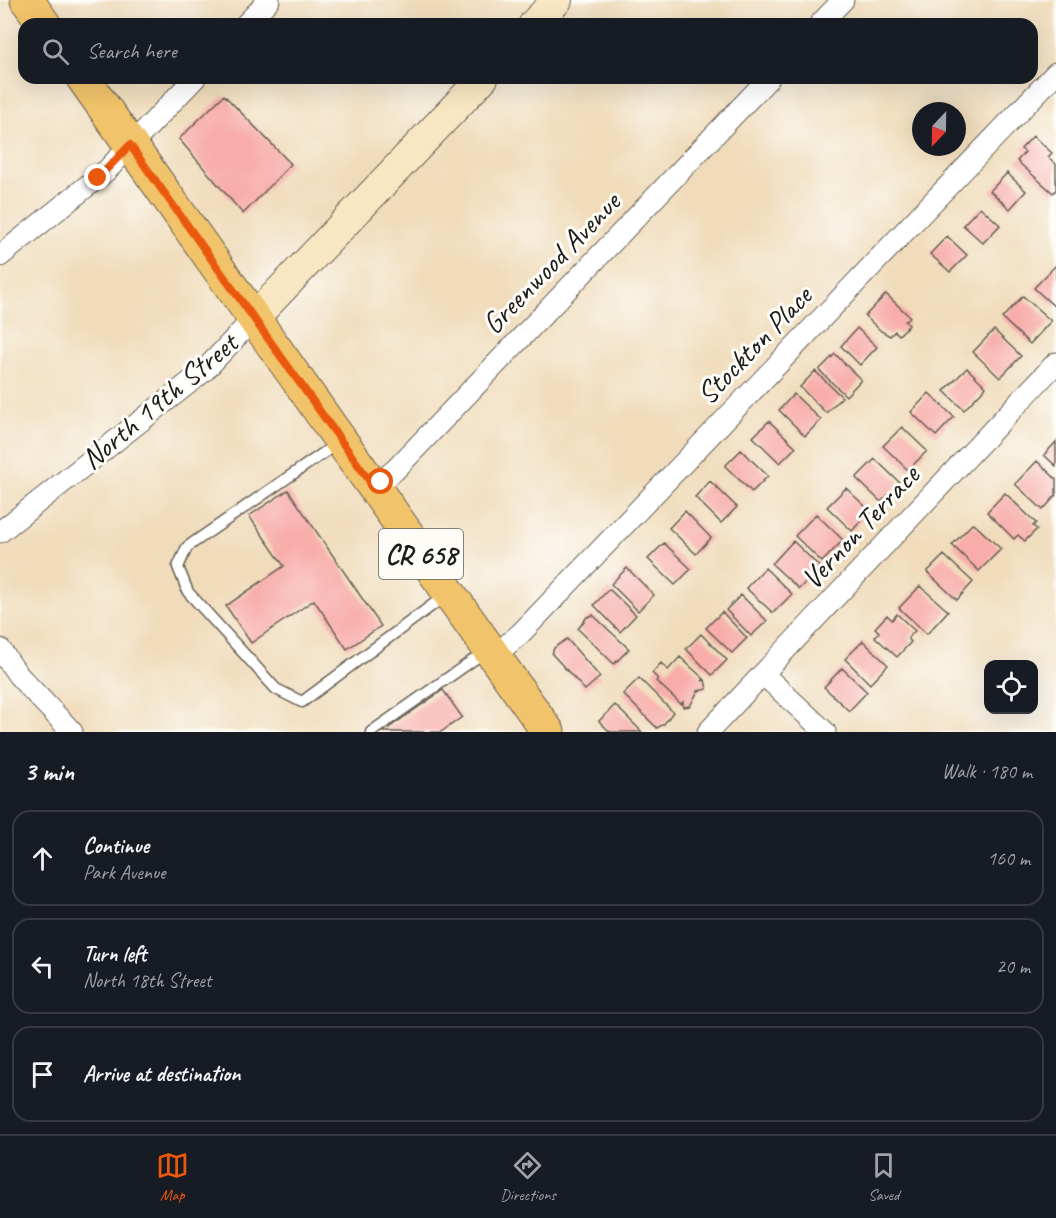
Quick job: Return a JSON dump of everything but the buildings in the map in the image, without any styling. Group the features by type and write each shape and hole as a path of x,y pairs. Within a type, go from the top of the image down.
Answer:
{"main road":[{"path":"27,0 40,18"},
{"name":"CR 658","path":"87,84 548,732"}],"street":[{"path":"252,18 269,0"},
{"path":"540,18 557,0"},
{"path":"826,18 843,0"},
{"name":"Stockton Place","path":"491,652 521,633 1056,73"},
{"path":"0,256 98,178 189,84"},
{"name":"North 19th Street","path":"0,532 204,371 477,84"},
{"name":"Greenwood Avenue","path":"374,487 395,470 763,84"},
{"name":"Vernon Terrace","path":"708,732 1056,363"},
{"path":"0,650 18,675 72,732"},
{"path":"763,674 825,732"}],"lane":[{"path":"341,441 187,547 178,567 188,591 276,689 302,702 449,593"},
{"path":"371,732 491,652"}],"route":[{"path":"98,178 130,145 374,487 381,482"}]}
